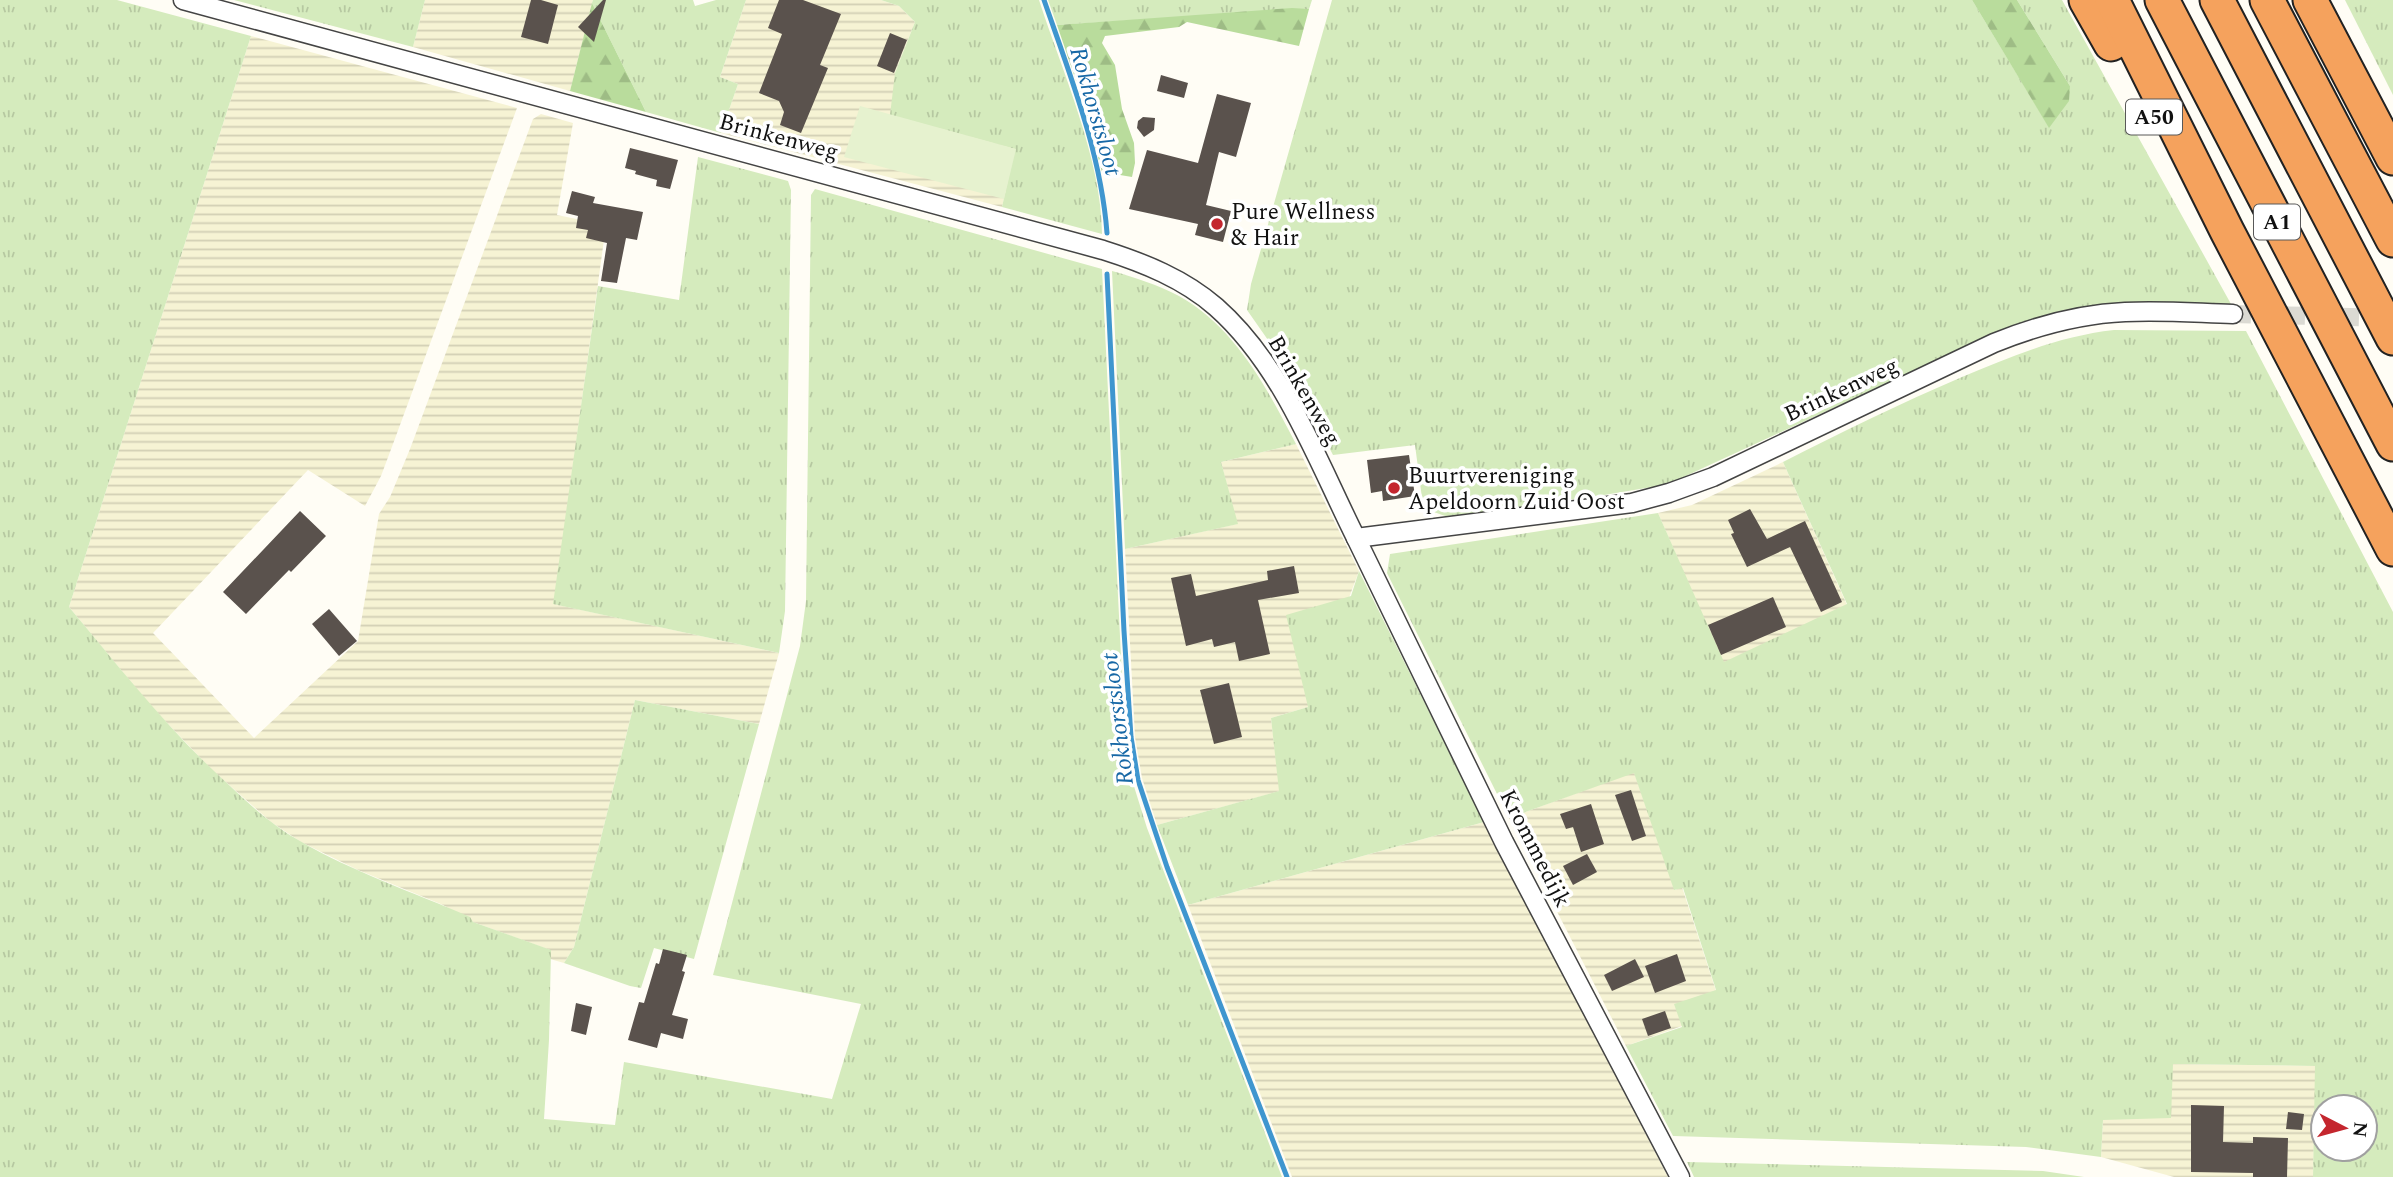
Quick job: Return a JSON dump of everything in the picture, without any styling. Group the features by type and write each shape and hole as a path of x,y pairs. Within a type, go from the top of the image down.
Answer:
{"highway":[{"name":"A50","path":"2086,0 2140,96 2227,231"},
{"name":"A1","path":"2112,0 2227,231 2393,548"},
{"name":"A1","path":"2162,0 2393,444"},
{"name":"A1","path":"2217,0 2393,338"},
{"path":"2267,0 2393,240"},
{"path":"2312,2 2393,158"}],"street":[{"name":"Brinkenweg","path":"183,0 1090,246 1157,270 1184,284 1215,306 1257,351 1289,403 1356,538 1600,508 1669,493 1713,477 1994,343 2025,330 2055,322 2124,312 2233,314"},
{"name":"Krommedijk","path":"1356,538 1504,842 1680,1177"}],"shaded area":[{"path":"425,0 593,0 570,91 413,47"},
{"path":"746,0 881,0 899,6 915,22 895,73 1016,149 1002,207 721,133 738,84 720,77"},
{"path":"251,36 517,108 381,476 365,506 308,470 153,633 254,738 358,641 379,514 390,497 410,449 533,119 541,114 573,123 557,215 606,225 554,604 779,653 759,724 635,700 574,947 564,963 550,959 550,950 473,922 443,905 358,870 301,842 271,822 211,769 149,704 69,607"},
{"path":"1296,444 1359,571 1308,707 1271,718 1280,791 1157,825 1142,778 1135,737 1125,549 1237,524 1221,462"},
{"path":"1783,462 1847,605 1723,663 1658,513 1692,505"},
{"path":"1634,772 1675,890 1682,887 1716,991 1682,1026 1626,1046 1509,818"},
{"path":"1484,822 1668,1177 1292,1177 1188,905"},
{"path":"2172,1064 2316,1066 2315,1093 2309,1093 2309,1163 2313,1163 2313,1177 2174,1177 2101,1157 2103,1120"}],"green space":[{"path":"0,0 117,0 251,36 69,607 186,743 281,829 341,862 470,917 473,922 551,950 544,1119 615,1125 624,1062 832,1099 861,1004 713,975 800,646 806,601 811,195 815,189 1102,269 1122,677 1132,780 1147,828 1282,1177 0,1177"},
{"path":"234,0 425,0 413,47"},
{"path":"593,0 693,0 695,6 716,0 746,0 720,77 738,84 721,133 646,112 592,3"},
{"path":"881,0 1039,0 1088,146 1100,206 1102,234 1002,207 1015,149 890,115 895,73 915,22 899,6"},
{"path":"1048,0 1312,0 1309,9 1057,25"},
{"path":"1332,0 1972,0 2049,127 2070,86 2017,0 2062,0 2231,304 2142,302 2075,309 2035,321 1955,352 1677,480 1604,495 1448,517 1431,511 1422,498 1415,445 1333,455 1291,373 1247,310 1251,284"},
{"path":"1972,0 2017,0 2070,86 2069,101 2049,128"},
{"path":"2345,0 2393,0 2393,95"},
{"path":"592,3 646,112 570,91"},
{"path":"1309,9 1299,46 1187,22 1179,27 1105,36 1102,43 1115,65 1122,109 1134,143 1135,163 1132,177 1102,172 1084,104 1057,25"},
{"path":"860,106 1016,149 1004,199 844,157"},
{"path":"698,157 788,181 791,190 785,611 779,653 553,604 598,286 679,300"},
{"path":"1112,271 1179,296 1217,324 1248,361 1296,444 1221,462 1238,524 1125,549"},
{"path":"2114,330 2246,331 2393,612 2393,1177 2313,1177 2313,1163 2379,1163 2379,1093 2315,1093 2315,1066 2173,1064 2171,1118 2103,1120 2101,1157 2026,1147 1673,1136 1626,1046 1682,1027 1674,1004 1716,990 1683,888 1674,890 1634,773 1509,818 1387,573 1390,554 1658,513 1724,662 1847,604 1783,462 1939,387 2036,348 2074,337"},
{"path":"1359,571 1484,822 1188,905 1157,825 1279,791 1271,718 1308,707 1286,615 1351,596"},
{"path":"635,700 759,724 694,959 654,948 641,988 564,963 574,947"},
{"path":"1687,1162 2043,1171 2084,1177 1694,1177"}],"building":[{"path":"531,0 558,5 548,44 521,37"},
{"path":"606,0 594,42 578,27"},
{"path":"779,0 803,0 841,14 820,65 828,68 801,133 780,125 784,112 779,101 759,93 782,34 768,28"},
{"path":"890,33 907,40 894,73 877,66"},
{"path":"1161,75 1188,83 1184,98 1157,91"},
{"path":"1217,94 1251,103 1236,157 1219,152 1206,205 1231,211 1223,242 1195,235 1198,224 1129,209 1147,150 1198,163"},
{"path":"1143,117 1155,118 1154,130 1144,137 1137,128 1138,121"},
{"path":"630,148 678,160 670,189 656,186 657,180 635,174 636,171 625,168"},
{"path":"572,191 595,197 593,203 643,212 637,240 626,238 617,283 601,281 607,243 586,238 588,230 576,228 578,216 566,213"},
{"path":"1409,455 1415,496 1383,501 1382,491 1371,493 1367,460"},
{"path":"1750,509 1767,539 1805,521 1842,602 1821,612 1790,547 1747,567 1731,534 1734,533 1728,520"},
{"path":"300,511 326,536 246,614 223,592"},
{"path":"1294,566 1299,593 1258,600 1270,654 1239,661 1235,642 1214,647 1212,639 1186,646 1171,578 1191,574 1196,596 1268,580 1267,571"},
{"path":"1773,597 1786,627 1721,655 1708,625"},
{"path":"329,609 357,641 339,656 312,624"},
{"path":"1229,683 1242,737 1214,744 1200,690"},
{"path":"1631,790 1646,836 1632,841 1615,795"},
{"path":"1591,804 1604,844 1581,852 1573,827 1566,829 1560,814"},
{"path":"1587,854 1597,872 1573,885 1563,866"},
{"path":"663,949 687,955 682,971 685,972 672,1015 688,1019 683,1039 661,1033 657,1048 628,1040 639,1002 644,1003"},
{"path":"1677,954 1686,981 1655,993 1645,966"},
{"path":"1635,959 1644,977 1612,991 1604,975"},
{"path":"576,1003 592,1007 586,1035 571,1031"},
{"path":"1665,1011 1671,1028 1648,1036 1642,1019"},
{"path":"2191,1105 2224,1106 2223,1142 2253,1143 2253,1137 2288,1138 2287,1177 2253,1177 2253,1173 2191,1172"},
{"path":"2288,1112 2304,1114 2302,1130 2286,1129"}],"waterway":[{"name":"Rokhorstsloot","path":"1044,0 1091,144 1104,203 1107,233"},
{"name":"Rokhorstsloot","path":"1107,274 1124,631 1131,737 1138,780 1167,867 1287,1177"}],"tunnel":[{"path":"2233,314 2387,318"}],"place":[{"name":"Pure Wellness & Hair","path":"1217,224"},
{"name":"Buurtvereniging Apeldoorn Zuid Oost","path":"1394,488"}]}
